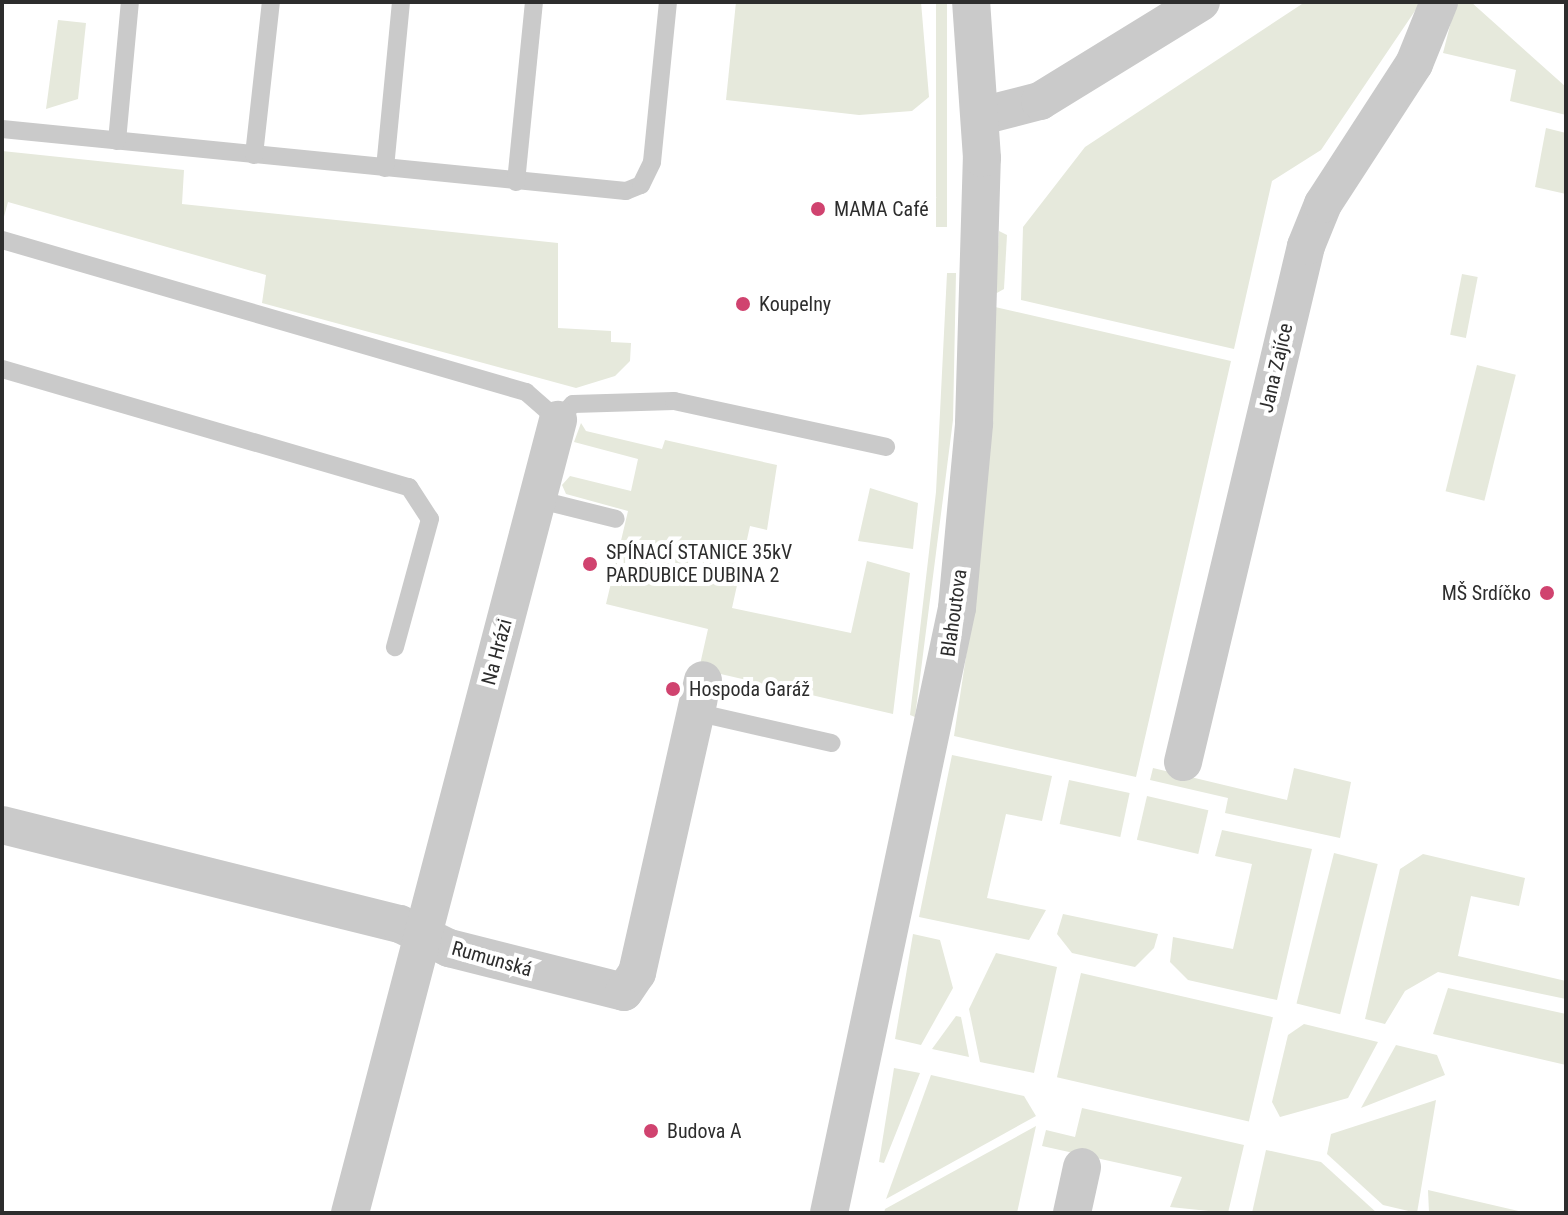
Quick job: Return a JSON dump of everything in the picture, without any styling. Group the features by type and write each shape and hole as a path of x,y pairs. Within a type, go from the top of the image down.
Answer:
{"street":[{"name":"Blahoutova","path":"829,1213 957,608 974,423 981,116 971,2"},
{"path":"981,116 1040,101 1201,2"},
{"name":"Jana Zajíce","path":"1183,762 1306,246 1323,204 1414,64 1439,2"},
{"name":"Na Hrázi","path":"350,1213 558,420"},
{"name":"Rumunská","path":"2,825 423,935 615,993 630,987 699,696"},
{"path":"1072,1213 1082,1167"}],"lane":[{"path":"117,141 130,2"},
{"path":"254,155 271,2"},
{"path":"385,168 401,2"},
{"path":"516,182 534,2"},
{"path":"2,129 615,192 641,185 652,162 668,2"},
{"path":"2,240 526,392 558,420 573,404 674,401 886,447"},
{"path":"2,369 409,487 430,519 395,647"},
{"path":"536,499 616,519"},
{"path":"699,696 832,743"}],"shaded area":[{"path":"736,2 921,2 929,97 912,111 859,115 726,100"},
{"path":"936,2 947,2 947,227 936,227"},
{"path":"1305,2 1421,2 1321,150 1272,181 1234,349 1021,300 1023,227 1085,147"},
{"path":"1456,2 1471,2 1566,87 1566,115 1510,101 1516,70 1443,53"},
{"path":"58,20 86,23 78,99 46,109"},
{"path":"1546,128 1566,133 1566,194 1535,187"},
{"path":"2,151 184,170 182,204 558,243 558,328 611,331 611,342 631,343 630,361 615,376 576,388 262,303 266,275 8,202 2,224"},
{"path":"999,231 1007,235 1004,289 995,294"},
{"path":"947,273 956,273 953,420 915,717 910,715 936,492"},
{"path":"1462,274 1478,277 1466,338 1450,335"},
{"path":"995,307 1231,361 1136,777 954,736 974,603"},
{"path":"1477,365 1516,375 1484,501 1446,491"},
{"path":"581,423 586,431 662,449 665,440 777,465 767,530 750,526 732,608 851,633 867,561 910,573 893,714 699,669 708,629 606,604 628,511 566,494 562,485 570,476 631,491 638,459 574,442"},
{"path":"870,488 918,503 913,549 858,541"},
{"path":"952,755 1052,776 1042,821 1006,814 987,898 1046,910 1029,940 919,917"},
{"path":"1153,768 1287,800 1294,768 1351,782 1340,838 1225,813 1228,798 1150,780"},
{"path":"1069,780 1130,793 1120,837 1060,824"},
{"path":"1147,796 1208,810 1198,854 1137,840"},
{"path":"1222,830 1312,849 1277,1000 1188,980 1170,962 1173,937 1233,949 1252,864 1215,856"},
{"path":"1334,853 1378,864 1340,1014 1297,1003"},
{"path":"1423,854 1525,878 1519,906 1471,896 1458,956 1566,981 1566,999 1438,972 1405,991 1385,1024 1365,1019 1400,869"},
{"path":"1063,914 1158,934 1154,948 1135,967 1072,953 1057,934"},
{"path":"913,934 940,940 953,988 921,1045 895,1039"},
{"path":"996,953 1057,967 1034,1073 980,1062 969,1009"},
{"path":"1081,973 1273,1017 1249,1122 1057,1077"},
{"path":"1448,988 1566,1014 1566,1065 1433,1034"},
{"path":"956,1016 961,1017 969,1057 932,1049"},
{"path":"1304,1024 1378,1042 1348,1098 1280,1117 1272,1102 1288,1035"},
{"path":"1396,1045 1437,1055 1445,1075 1361,1108"},
{"path":"894,1068 920,1073 884,1163 879,1162"},
{"path":"931,1075 1024,1096 1036,1116 886,1199"},
{"path":"1436,1100 1417,1213 1383,1205 1327,1154 1331,1134"},
{"path":"1082,1108 1244,1145 1228,1213 1170,1207 1182,1177 1042,1146 1046,1130 1075,1137"},
{"path":"1036,1126 1017,1213 884,1213 885,1209"},
{"path":"1266,1150 1321,1162 1377,1213 1252,1213"},
{"path":"1428,1190 1527,1213 1429,1213"}],"place":[{"name":"MAMA Café","path":"818,209"},
{"name":"Koupelny","path":"743,304"},
{"name":"SPÍNACÍ STANICE 35kV PARDUBICE DUBINA 2","path":"590,564"},
{"name":"MŠ Srdíčko","path":"1547,593"},
{"name":"Hospoda Garáž","path":"673,689"},
{"name":"Budova A","path":"651,1131"}]}
